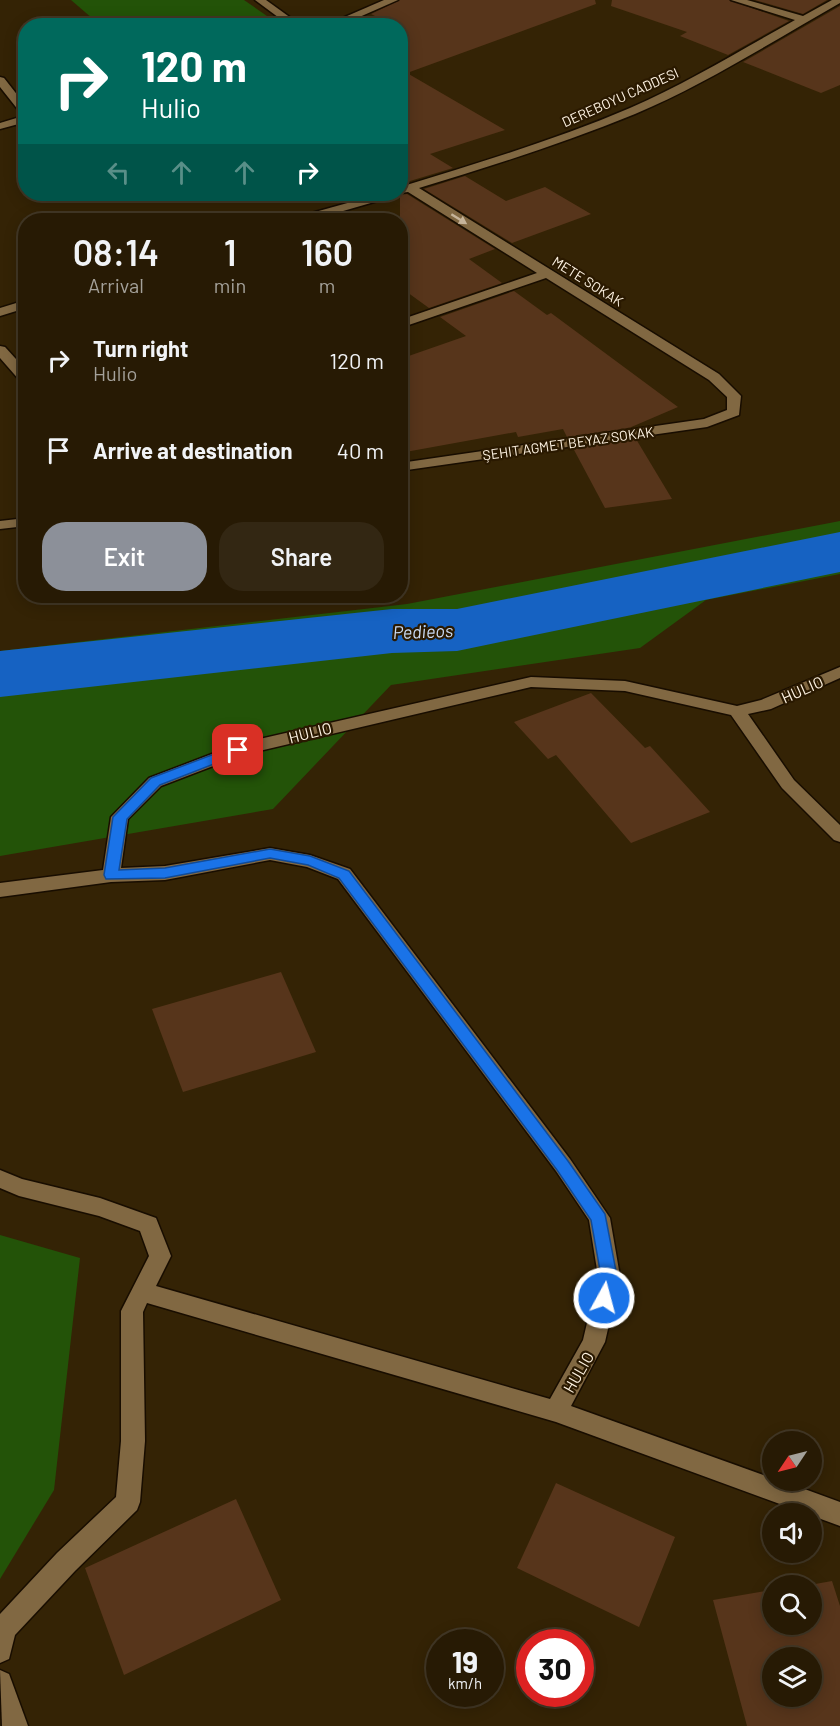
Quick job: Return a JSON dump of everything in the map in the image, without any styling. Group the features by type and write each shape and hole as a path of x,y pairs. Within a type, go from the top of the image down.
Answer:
{"street":[{"path":"260,0 286,18"},
{"path":"349,18 393,0"},
{"path":"736,0 805,20"},
{"name":"DEREBOYU CADDESI","path":"408,188 525,152 632,111 673,92 836,5"},
{"path":"0,80 18,104"},
{"path":"0,126 18,121"},
{"name":"METE SOKAK","path":"408,191 548,273 714,377 734,396 734,412"},
{"path":"325,213 367,201"},
{"path":"408,321 548,273"},
{"path":"0,312 18,306"},
{"path":"0,350 18,370"},
{"name":"ŞEHIT AGMET BEYAZ SOKAK","path":"408,466 707,423 734,412"},
{"path":"0,525 18,523"},
{"name":"HULIO","path":"840,672 765,705 737,711 625,686 531,682 238,750 155,782 120,817 111,875 165,873 270,854 310,861 344,874 562,1165 599,1218 609,1276 594,1342 556,1411 840,1514"},
{"path":"737,711 788,784 840,836"},
{"path":"0,890 111,875"},
{"path":"0,1179 19,1187 100,1207 148,1225 160,1256 132,1311 133,1441 128,1502 66,1562 3,1629 0,1650"},
{"path":"142,1292 556,1411"},
{"path":"0,1683 15,1726"}],"green space":[{"path":"71,0 244,0 270,18 92,18"},
{"path":"840,521 840,574 706,600 640,648 391,685 273,809 0,856 0,651 407,604"},
{"path":"0,1235 80,1258 54,1490 0,1579"}],"building":[{"path":"400,0 595,0 596,4 408,73 408,18 379,18 371,14"},
{"path":"612,0 729,0 789,21 728,55 680,36 687,32 611,6"},
{"path":"755,0 827,0 803,14"},
{"path":"840,6 840,85 821,93 743,62"},
{"path":"408,74 505,130 430,154 453,168 408,182"},
{"path":"465,176 506,201 545,187 591,214 512,243 424,189"},
{"path":"408,195 495,249 469,259 502,283 429,308 408,293 408,213 400,213 400,201 408,201"},
{"path":"514,291 547,315 551,313 678,407 629,428 567,437 563,429 518,437 516,432 408,452 408,356 466,336 440,317"},
{"path":"636,439 672,499 605,508 573,448"},
{"path":"591,693 645,748 650,746 710,812 631,843 556,755 548,759 514,722"},
{"path":"281,972 316,1052 183,1092 152,1009"},
{"path":"556,1483 675,1537 639,1627 517,1568"},
{"path":"236,1499 281,1600 124,1675 85,1568"},
{"path":"832,1581 840,1606 840,1726 747,1726 713,1600 762,1592 762,1635 822,1635 822,1583"}],"waterway":[{"name":"Pedieos","path":"0,674 392,631 457,630 840,552"}],"route":[{"path":"238,750 155,782 120,817 111,875 165,873 270,854 310,861 344,874 562,1165 599,1218 609,1276 604,1298"}]}
